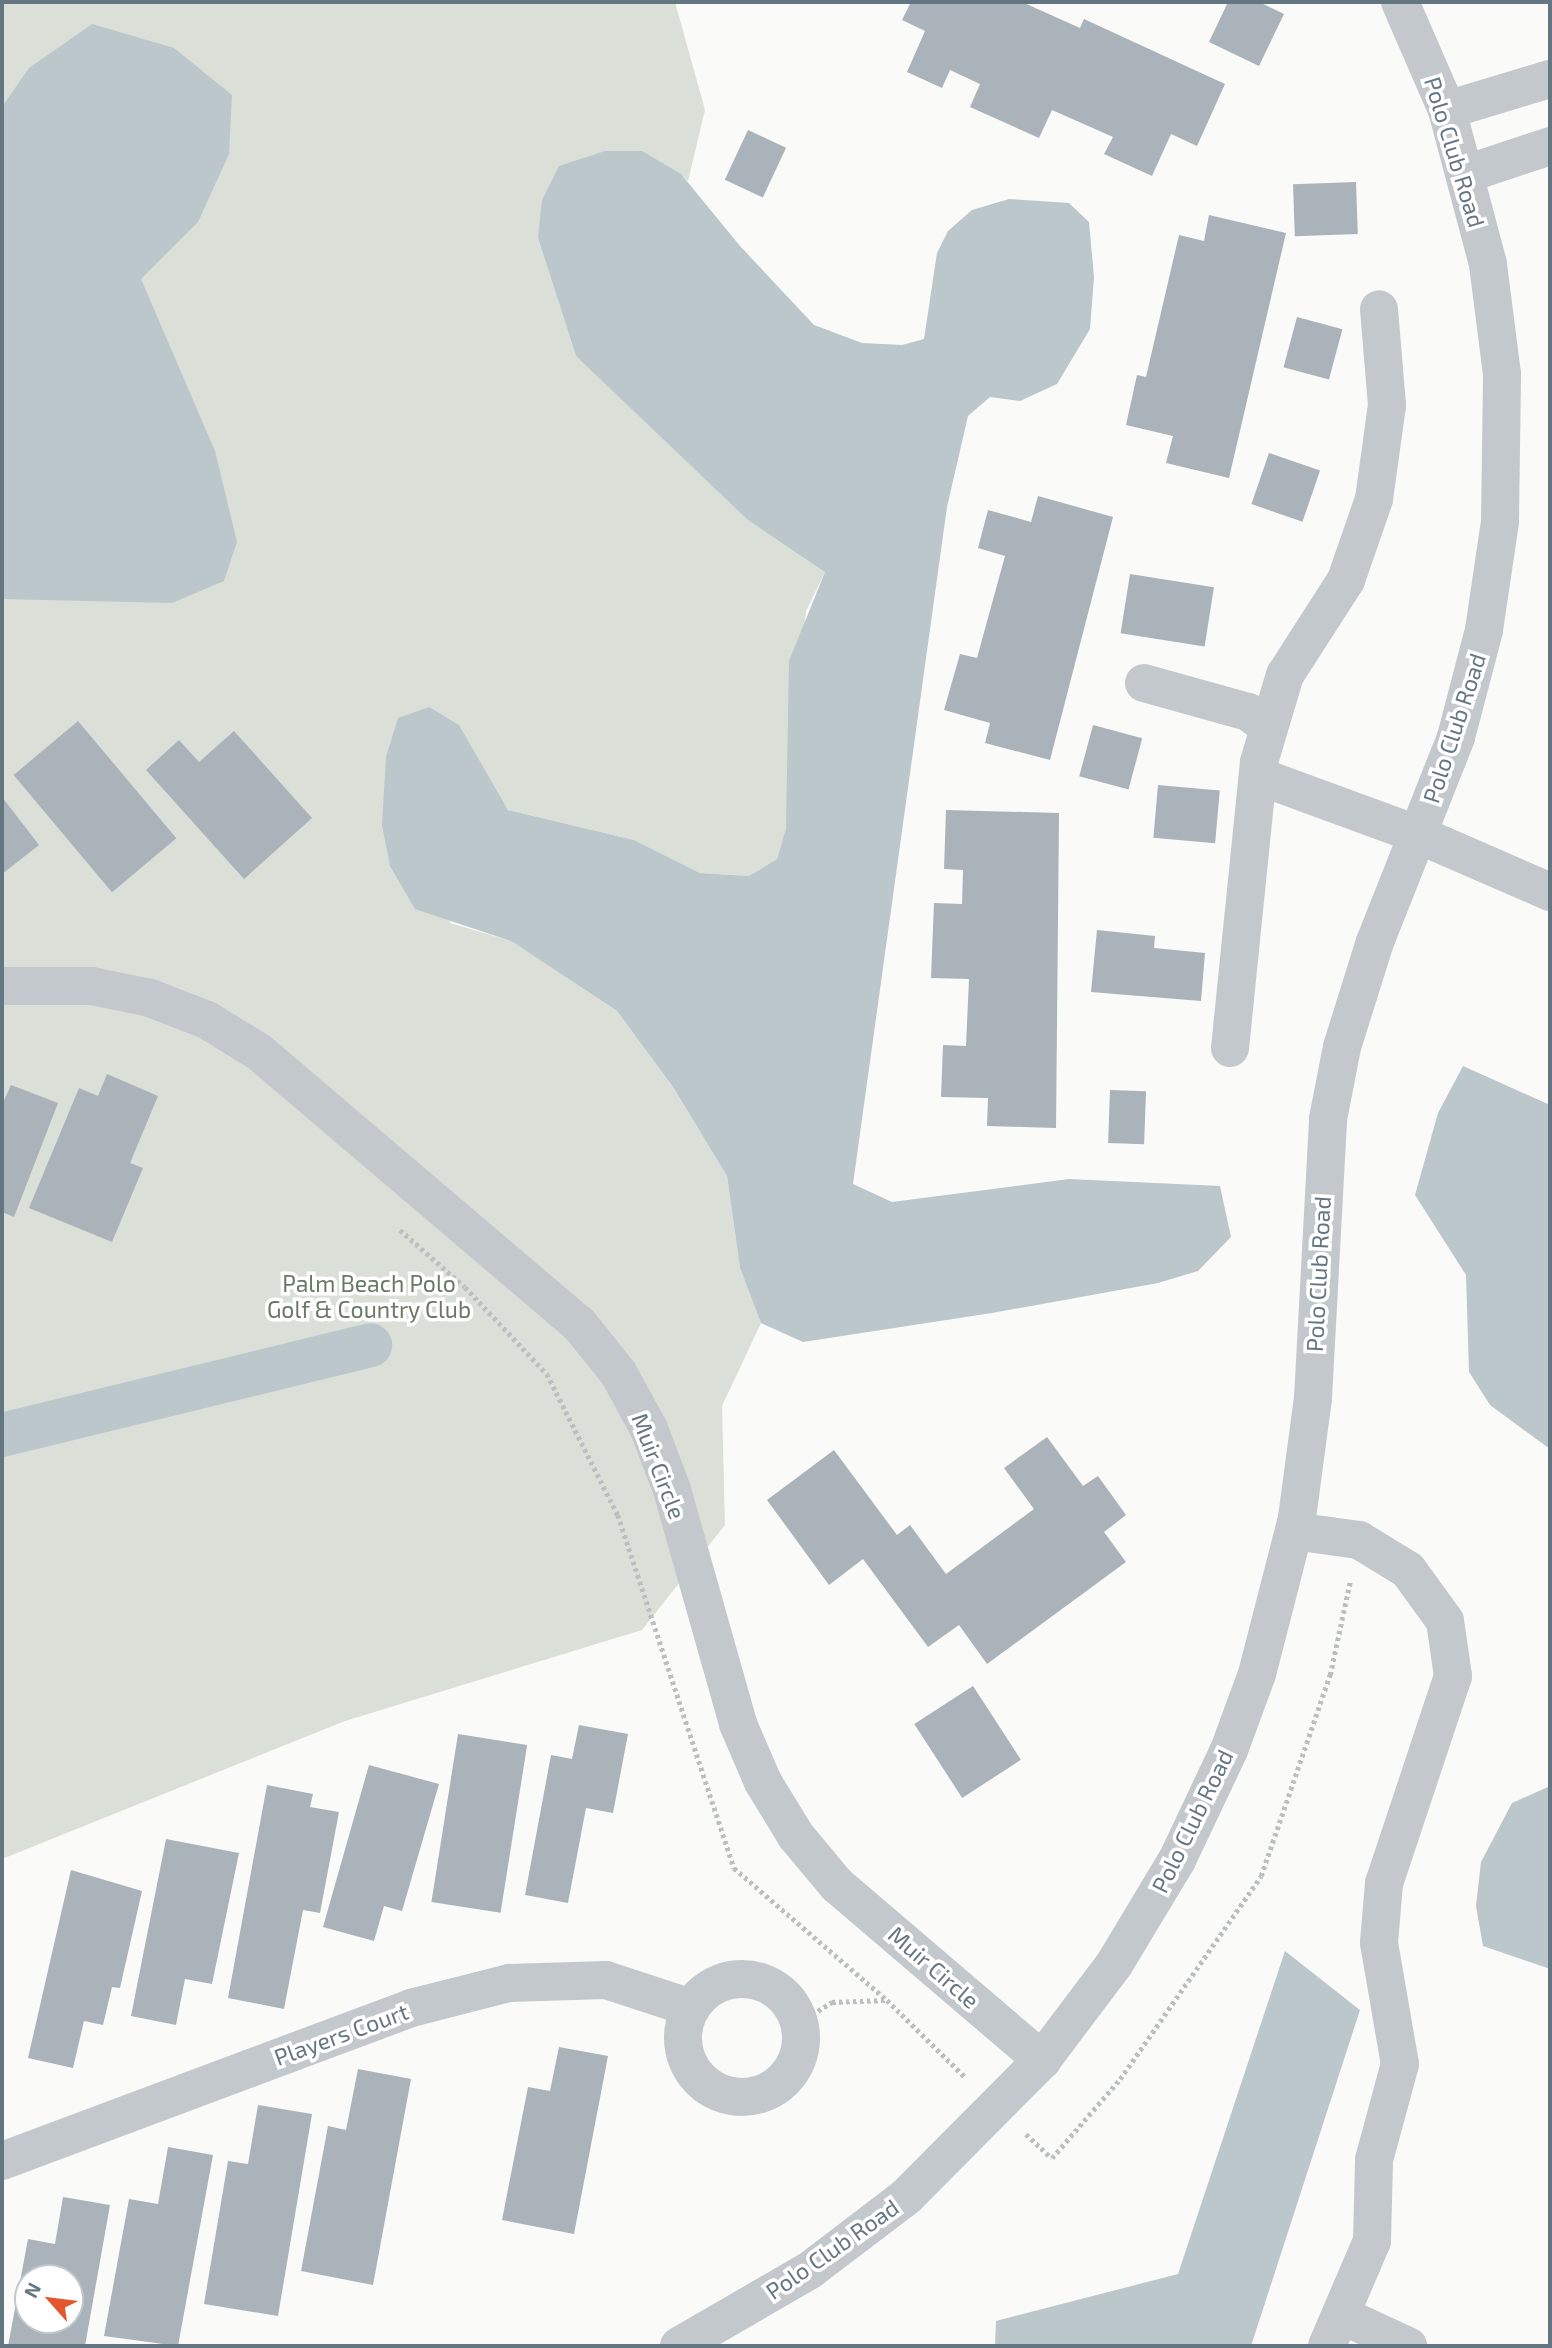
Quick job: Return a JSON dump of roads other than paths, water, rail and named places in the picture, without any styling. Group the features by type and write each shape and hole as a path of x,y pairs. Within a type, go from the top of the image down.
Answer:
{"street":[{"name":"Polo Club Road","path":"679,2346 810,2270 906,2196 1042,2060 1115,1963 1177,1860 1229,1750 1257,1674 1294,1531 1313,1398 1328,1119 1342,1047 1375,942 1456,737 1484,630 1500,521 1502,374 1488,264 1447,110 1400,2"},
{"path":"1447,110 1550,79"},
{"path":"1466,174 1550,146"},
{"path":"1230,1048 1258,776 1269,727 1285,675 1346,580 1374,499 1388,405 1379,309"},
{"path":"1144,683 1248,712 1269,727"},
{"path":"1258,776 1419,835 1550,892"},
{"name":"Muir Circle","path":"2,986 92,986 150,998 207,1020 259,1052 579,1324 619,1374 649,1430 672,1490 738,1724 763,1782 796,1836 837,1885 1042,2060"},
{"path":"1294,1531 1359,1540 1408,1570 1445,1621 1453,1676 1384,1883 1380,1943 1400,2064 1374,2160 1372,2241 1335,2331 1408,2346"},
{"path":"751,1978 772,1986 790,2001 800,2022 801,2045 794,2067 779,2085 757,2095 735,2097 712,2090 690,2064 683,2030 691,2008 706,1990 727,1980 751,1978"},
{"name":"Players Court","path":"2,2161 411,2008 509,1983 606,1980 691,2008"}],"waterway":[{"path":"2,1435 370,1345"}],"park label":[{"name":"Palm Beach Polo Golf & Country Club","path":"369,1296"}]}
